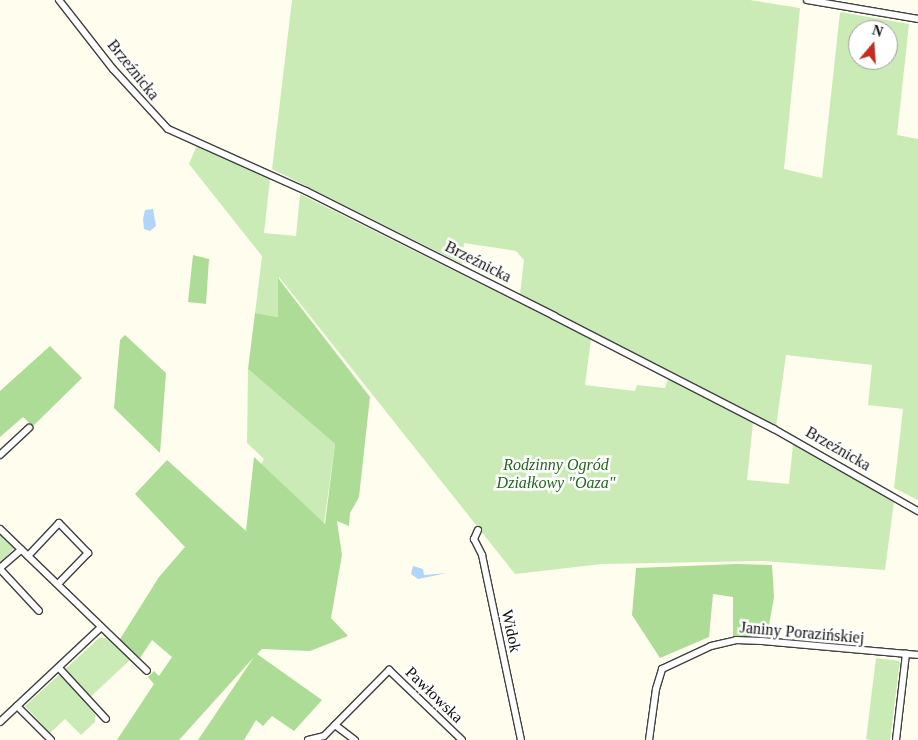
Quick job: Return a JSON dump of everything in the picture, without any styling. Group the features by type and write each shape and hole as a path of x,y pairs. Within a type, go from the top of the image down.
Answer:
{"street":[{"name":"Brzeźnicka","path":"59,0 113,69 168,129 298,186 554,316 774,429 918,511"},
{"path":"807,0 918,19"},
{"path":"0,455 29,428"},
{"path":"28,556 59,523 88,553 58,584"},
{"path":"0,529 58,584 100,628 147,671"},
{"name":"Widok","path":"478,530 474,539 482,555 520,740"},
{"path":"21,550 0,569 38,611"},
{"path":"0,722 100,628"},
{"name":"Janiny Porazińskiej","path":"649,740 661,671 670,664 711,646 736,640 918,655"},
{"path":"896,740 906,654"},
{"path":"59,668 106,719"},
{"name":"Pawłowska","path":"335,725 388,670 462,740"},
{"path":"17,706 51,740"},
{"path":"308,740 324,736 335,725 355,740"}],"green space":[{"path":"292,0 750,0 800,8 784,169 822,178 840,12 886,20 848,20 848,70 898,70 898,22 909,24 897,135 918,139 918,500 894,488 903,409 868,405 872,365 786,355 776,427 520,294 524,260 516,251 464,243 462,264 272,169"},
{"name":"Rodzinny Ogród Działkowy \"Oaza\"","path":"197,145 270,179 264,233 296,236 300,194 591,339 585,385 635,391 637,385 665,388 668,379 753,423 747,480 789,484 793,444 894,501 885,570 763,561 602,564 515,574 279,277 278,317 255,313 262,256 189,164"},
{"path":"193,255 209,259 206,304 188,302"},
{"path":"278,278 370,397 359,497 350,513 349,526 337,521 342,555 331,618 348,636 310,651 262,649 257,654 322,700 294,731 272,716 263,726 256,720 244,740 198,740 254,657 179,740 117,740 154,684 148,677 154,671 159,676 172,657 152,640 140,658 120,639 159,577 185,547 135,494 167,460 246,531 254,457 325,524 335,444 248,369 255,313 278,317"},
{"path":"125,335 166,373 160,453 114,408 120,340"},
{"path":"50,346 82,378 33,426 23,417 0,437 0,391"},
{"path":"248,369 335,444 324,524 261,464 264,459 247,443"},
{"path":"0,531 14,548 0,564"},
{"path":"737,564 772,565 774,597 767,636 733,636 733,597 713,594 709,637 660,658 632,615 636,568"},
{"path":"99,638 106,638 130,660 85,702 95,714 95,722 81,735 65,719 50,733 25,706"},
{"path":"876,658 900,661 890,740 866,739"}],"water":[{"path":"153,209 156,226 150,231 144,229 143,219 145,210"},
{"path":"413,566 423,569 424,575 447,573 418,579 411,574"}]}
